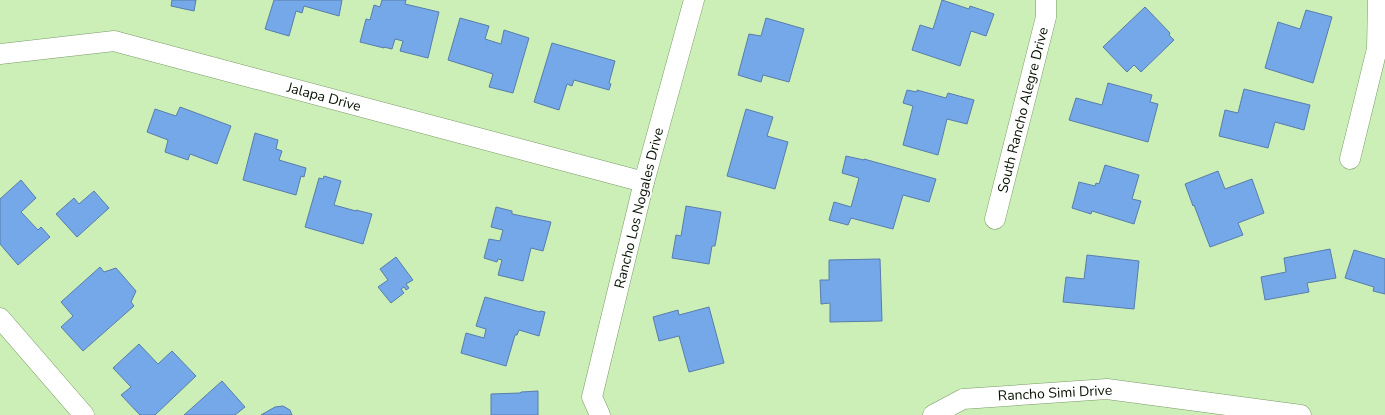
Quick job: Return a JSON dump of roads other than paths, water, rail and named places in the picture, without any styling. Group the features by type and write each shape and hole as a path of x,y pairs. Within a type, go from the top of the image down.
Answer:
{"street":[{"name":"Rancho Los Nogales Drive","path":"600,415 592,397 644,182 694,0"},
{"name":"South Rancho Alegre Drive","path":"994,219 1046,18 1046,0"},
{"path":"1350,159 1377,50 1378,0"},
{"name":"Jalapa Drive","path":"0,54 114,41 644,182"},
{"path":"0,318 84,415"},
{"name":"Rancho Simi Drive","path":"933,415 963,399 1107,389 1301,415"}]}
